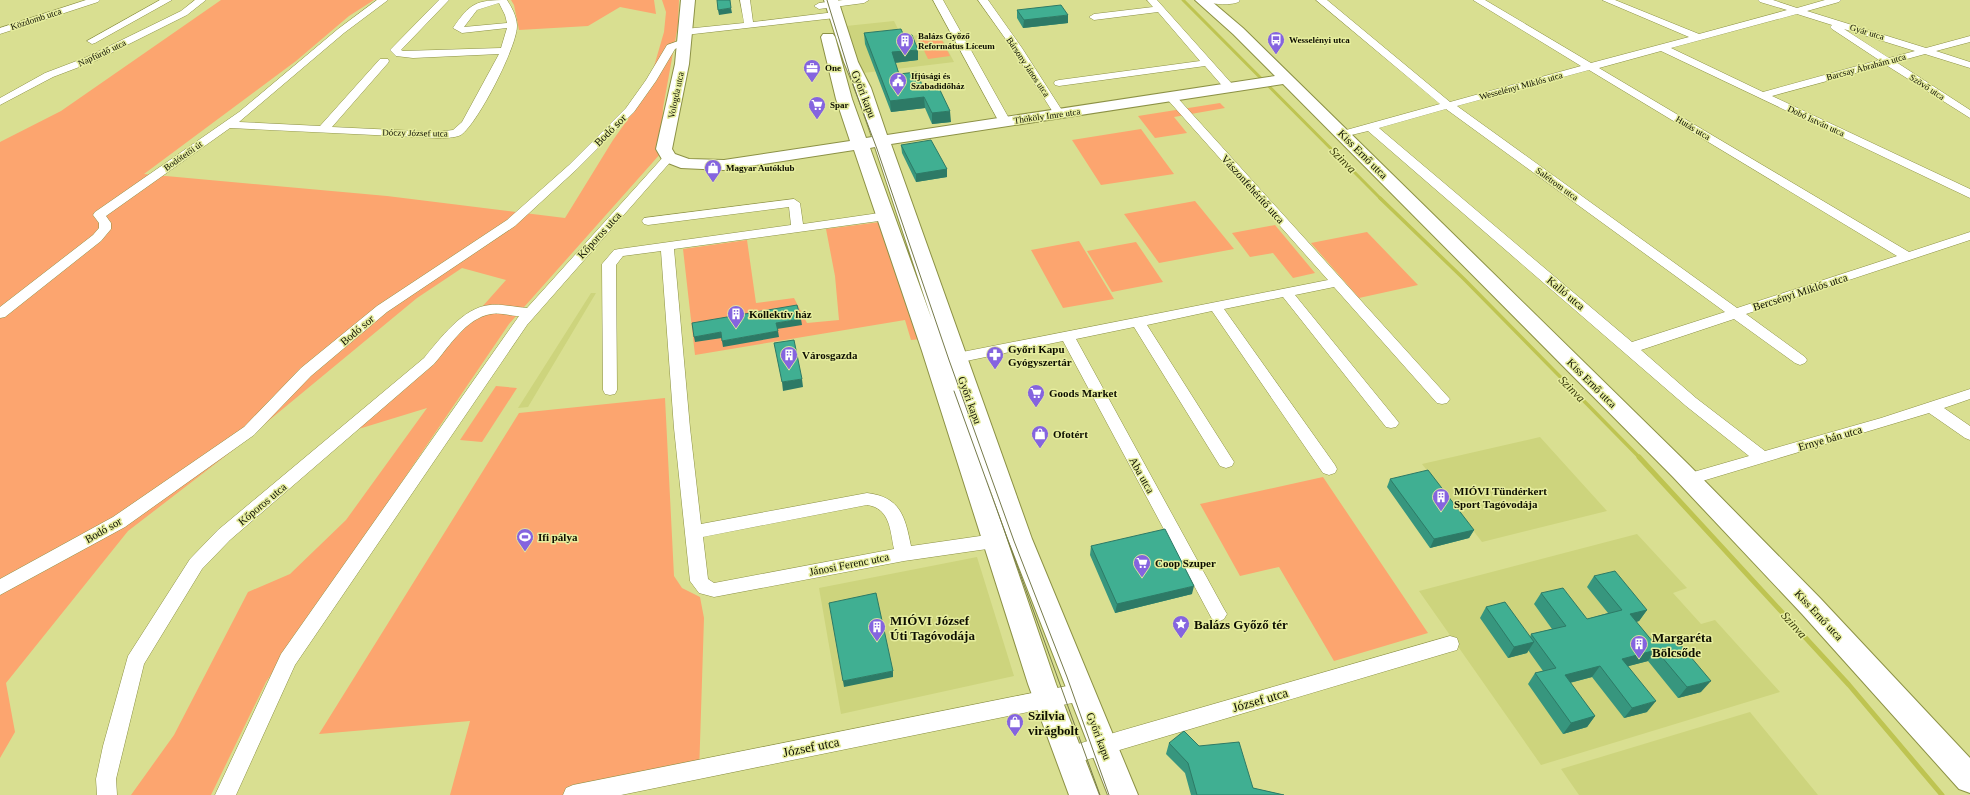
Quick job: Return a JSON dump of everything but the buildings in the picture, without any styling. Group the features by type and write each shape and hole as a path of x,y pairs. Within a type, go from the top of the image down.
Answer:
{"street":[{"name":"Közdomb utca","path":"0,30 95,0"},
{"name":"Napfürdő utca","path":"92,41 167,0"},
{"name":"Napfürdő utca","path":"0,102 49,75 91,59 184,13 201,0"},
{"name":"Bodótetői út","path":"0,314 98,238 105,229 105,223 99,215 243,114 341,31 383,0"},
{"path":"444,0 395,50 400,54 413,55 506,50"},
{"path":"499,0 478,4 472,8 458,28 462,30 512,25 511,17 502,0"},
{"name":"Vologda utca","path":"668,157 664,149 678,91 688,0"},
{"path":"745,0 749,25"},
{"path":"685,37 749,25 826,7 864,0"},
{"path":"938,0 1005,122"},
{"name":"Bársony János utca","path":"983,0 1017,48 1060,115"},
{"path":"1152,0 1229,87"},
{"name":"Kiss Ernő utca","path":"1202,0 1212,5 1279,80 1342,134 1689,479 1811,606 1970,779"},
{"path":"1212,5 1236,0"},
{"name":"Salétrom utca","path":"1322,0 1450,106 1800,360"},
{"name":"Hutás utca","path":"1478,0 1908,257"},
{"path":"1607,0 1700,38"},
{"name":"Gyár utca","path":"1763,0 1970,65"},
{"name":"Wesselényi Miklós utca","path":"1342,134 1798,12 1836,0"},
{"name":"Győri kapu","path":"826,7 842,93 871,142 868,166 886,216 1020,539 1122,795"},
{"name":"Győri kapu","path":"826,7 946,360 964,444 994,540 1048,700 1084,795"},
{"path":"1094,17 1160,9"},
{"name":"Szövő utca","path":"1824,19 1970,115"},
{"name":"Dóczy József utca","path":"227,125 437,135 456,133 466,124 506,50 512,25"},
{"name":"Bodó sor","path":"0,588 119,522 249,431 306,372 382,309 512,223 573,167 630,110 651,81 671,47 685,37"},
{"name":"Barcsay Ábrahám utca","path":"1763,95 1970,39"},
{"name":"Dobó István utca","path":"1663,48 1970,194"},
{"path":"323,130 384,61"},
{"path":"1059,83 1207,63"},
{"name":"Thököly Imre utca","path":"668,157 687,164 724,165 1060,115 1171,96 1279,80"},
{"name":"Vászonfehérítő utca","path":"1171,96 1337,282"},
{"name":"Kalló utca","path":"1371,127 1691,402 1762,458"},
{"name":"Thököly Imre utca","path":"809,152 835,154 853,158 868,166"},
{"name":"Kőporos utca","path":"225,795 288,660 530,313 668,157"},
{"path":"648,221 794,203 798,229"},
{"path":"610,390 609,264 619,253 886,216"},
{"name":"Bercsényi Miklós utca","path":"1630,348 1970,236"},
{"path":"667,246 682,428 693,532 867,499 878,499 887,504 894,513 904,554"},
{"path":"946,360 1337,282 1442,399"},
{"path":"1286,292 1391,423"},
{"path":"1214,306 1329,470"},
{"name":"Kőporos utca","path":"107,795 106,779 135,662 196,564 224,535 429,361 458,327 480,312 490,309 530,313"},
{"path":"1138,322 1226,462"},
{"name":"Aba utca","path":"1067,336 1218,614"},
{"name":"Ernye bán utca","path":"1689,479 1885,422 1970,394"},
{"path":"1931,407 1970,434"},
{"name":"Jánosi Ferenc utca","path":"693,532 699,580 705,588 714,590 904,554 994,540"},
{"name":"József utca","path":"1069,756 1102,745 1450,644"},
{"name":"József utca","path":"573,795 647,788 1082,692"}],"shaded area":[{"path":"221,0 374,0 349,16 296,61 144,174 387,196 565,218 613,140 646,94 664,32 666,12 662,0 679,0 678,25 663,108 661,153 509,324 266,682 211,795 131,795 174,735 248,592 290,574 346,520 427,408 352,431 449,344 506,280 462,268 417,298 232,451 128,531 6,683 15,732 0,758 0,142 61,111"},
{"path":"511,0 654,0 656,14 620,7 588,26 519,30 514,5"},
{"path":"894,21 902,37 939,33 954,62 863,73 846,26"},
{"path":"941,38 950,56 928,59 919,40"},
{"path":"1220,103 1225,108 1174,117 1187,133 1155,138 1138,116"},
{"path":"1141,129 1174,174 1101,185 1072,140"},
{"path":"1195,201 1234,249 1159,263 1124,214"},
{"path":"888,221 921,339 911,340 905,320 695,355 683,249 747,240 756,303 794,298 807,323 839,320 835,276 826,229"},
{"path":"1275,225 1315,273 1293,278 1273,253 1250,257 1232,233"},
{"path":"1367,232 1418,285 1359,298 1311,243"},
{"path":"1079,241 1114,299 1063,308 1031,250"},
{"path":"1136,242 1163,282 1112,292 1087,251"},
{"path":"591,293 596,293 528,407 518,408"},
{"path":"496,386 517,388 482,442 460,440"},
{"path":"665,398 674,576 682,588 700,597 704,618 699,774 601,795 450,795 470,721 319,734 519,413"},
{"path":"1540,437 1607,511 1482,542 1422,464"},
{"path":"1323,477 1428,633 1334,661 1279,567 1240,576 1200,504"},
{"path":"1637,534 1687,588 1673,593 1701,624 1715,620 1780,692 1541,765 1419,591"},
{"path":"977,557 1014,676 841,714 819,588"},
{"path":"1750,712 1818,795 1579,795 1561,769"}],"waterway":[{"name":"Szinva","path":"1183,0 1380,198"},
{"name":"Szinva","path":"1380,198 1464,279 1640,458"},
{"name":"Szinva","path":"1639,457 1849,685 1942,795"}],"tram line":[{"path":"827,0 854,88 877,149 949,360 1014,541 1067,677 1109,795"},
{"path":"954,391 1100,795"}],"place":[{"name":"Wesselényi utca","path":"1276,55"},
{"name":"Balázs Győző Református Líceum","path":"905,56"},
{"name":"One","path":"812,83"},
{"name":"Ifjúsági és Szabadidőház","path":"898,96"},
{"name":"Spar","path":"817,120"},
{"name":"Magyar Autóklub","path":"713,183"},
{"name":"Kollektív ház","path":"736,329"},
{"name":"Városgazda","path":"789,370"},
{"name":"Győri Kapu Gyógyszertár","path":"995,370"},
{"name":"Goods Market","path":"1036,408"},
{"name":"Ofotért","path":"1040,449"},
{"name":"MIÓVI Tündérkert Sport Tagóvodája","path":"1441,512"},
{"name":"Ifi pálya","path":"525,552"},
{"name":"Coop Szuper","path":"1142,578"},
{"name":"Balázs Győző tér","path":"1181,639"},
{"name":"MIÓVI József Úti Tagóvodája","path":"877,642"},
{"name":"Margaréta Bölcsőde","path":"1639,659"},
{"name":"Szilvia virágbolt","path":"1015,737"}]}
